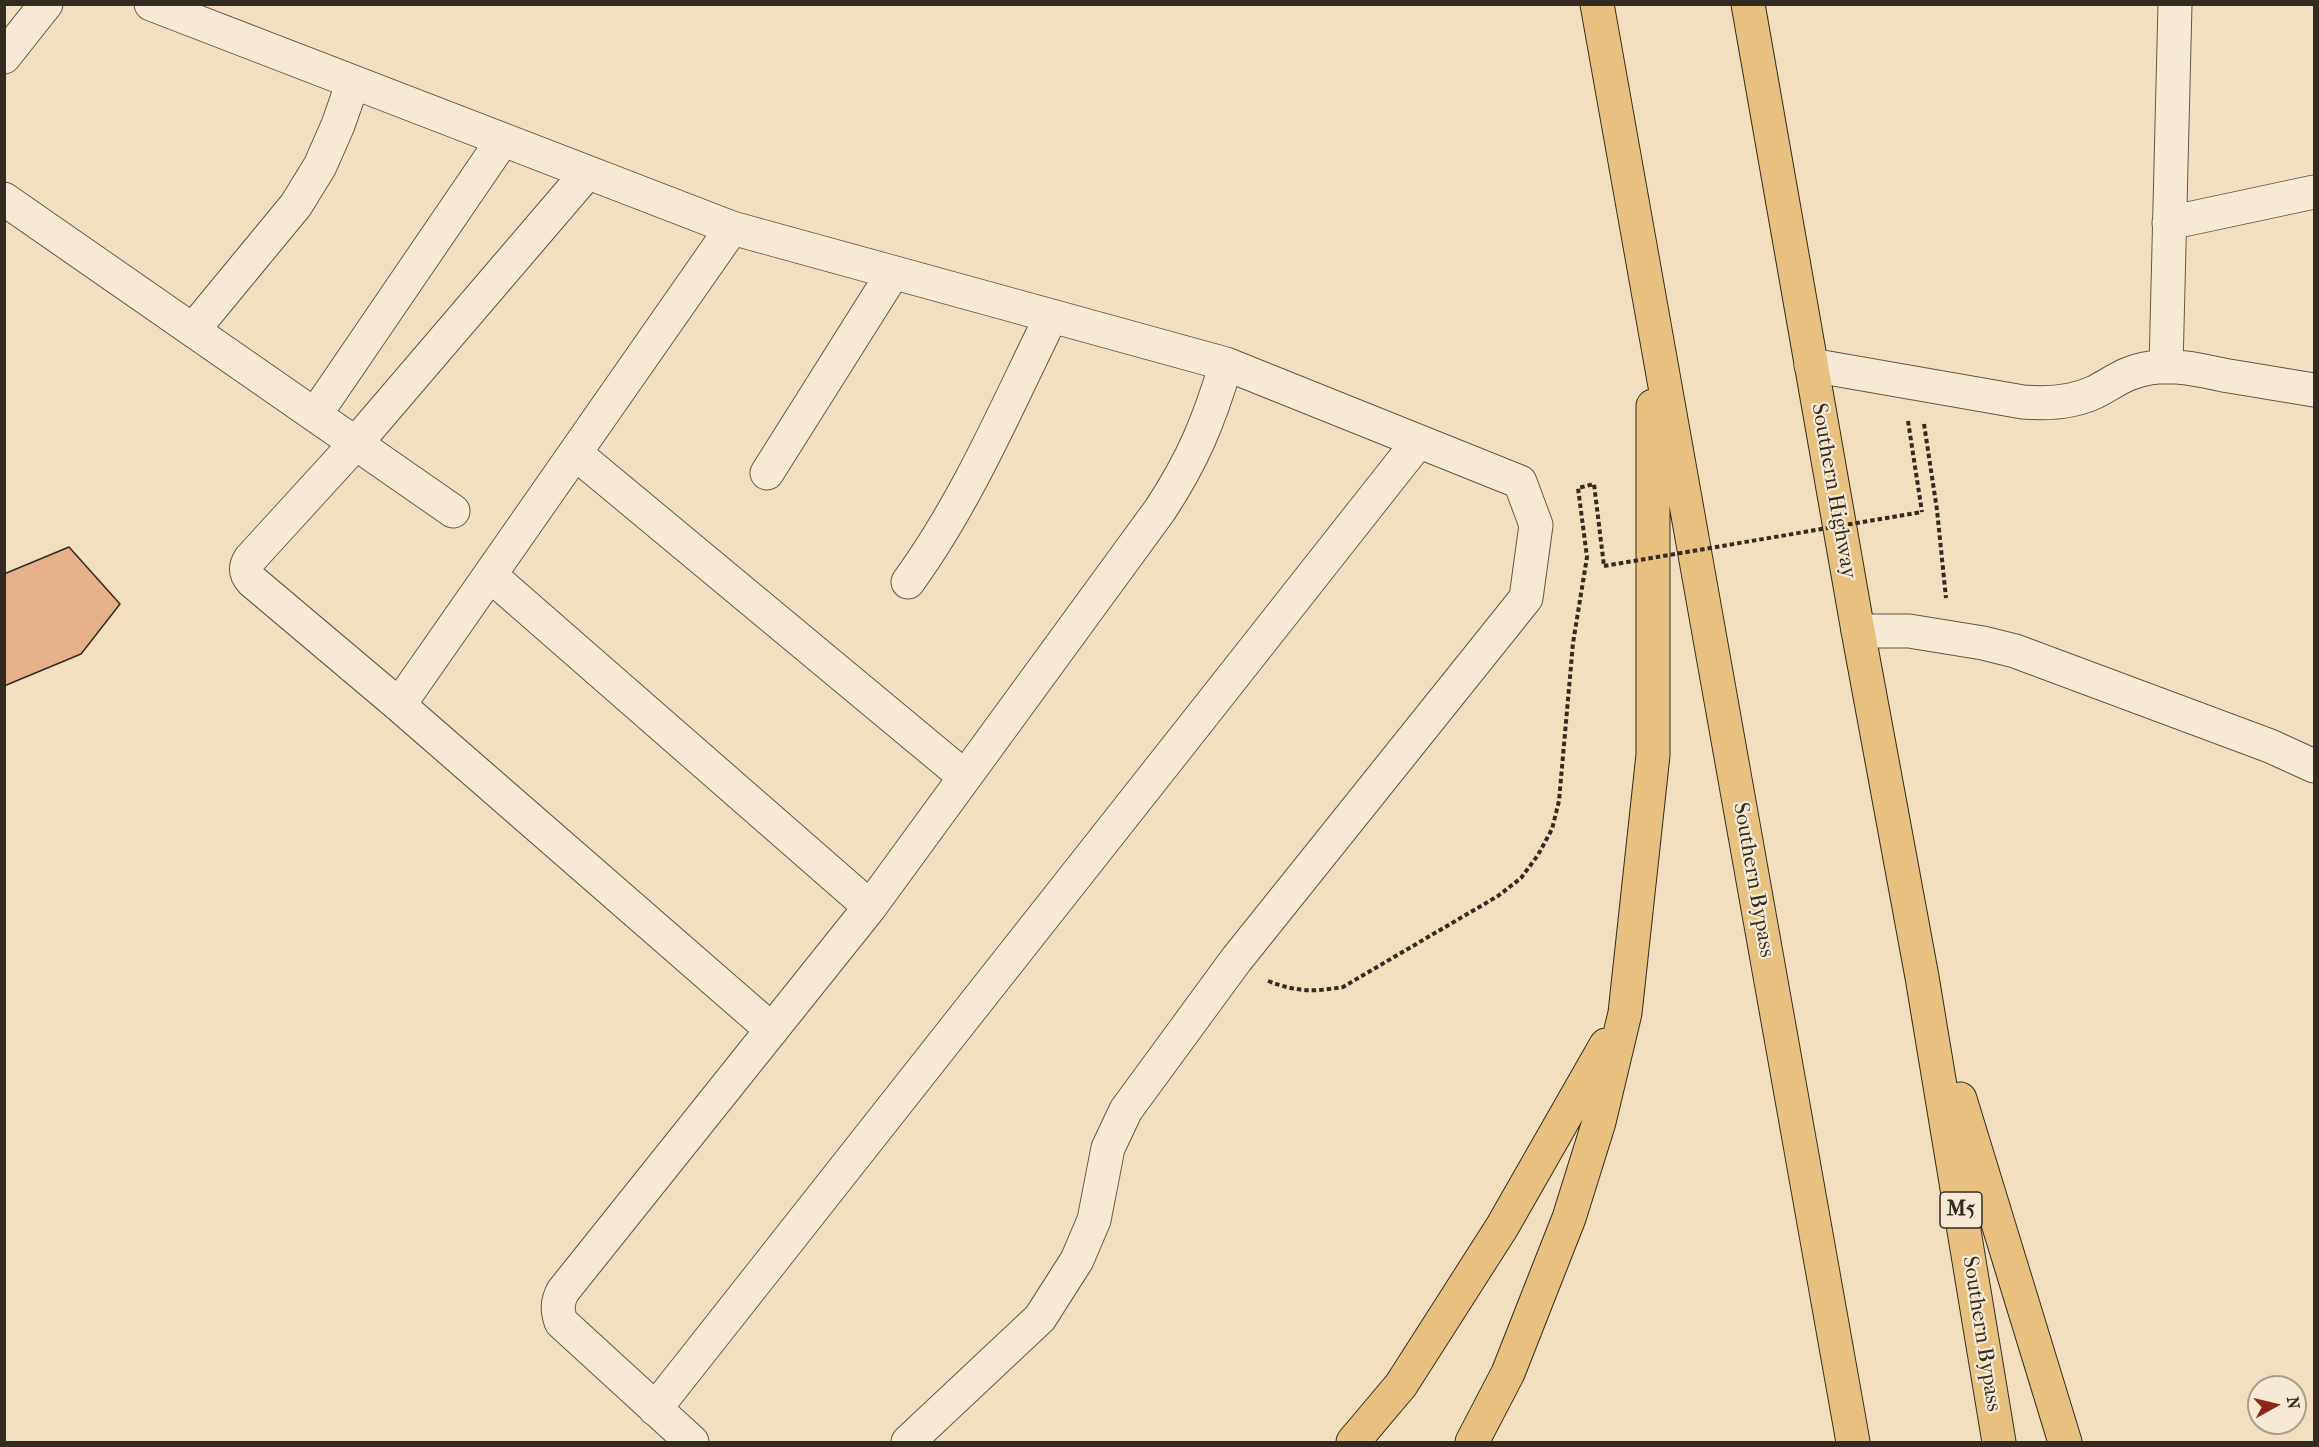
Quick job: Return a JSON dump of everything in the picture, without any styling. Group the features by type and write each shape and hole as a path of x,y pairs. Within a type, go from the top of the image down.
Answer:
{"highway":[{"path":"1472,1443 1508,1373 1569,1218 1599,1122 1625,1012 1653,754 1652,318 1597,4"},
{"name":"Southern Highway","path":"1748,4 1858,631 1922,977"},
{"name":"Southern Bypass","path":"1652,318 1853,1443"},
{"path":"1922,977 2065,1443"},
{"name":"Southern Bypass","path":"1922,977 1999,1443"},
{"path":"1353,1443 1401,1385 1502,1227 1625,1012"}],"street":[{"path":"4,57 46,4"},
{"path":"151,4 732,228 1226,364 1520,482 1536,525 1526,598 1236,960 1126,1110 1108,1148 1094,1220 1077,1260 1040,1318 908,1443"},
{"path":"2166,367 2175,4"},
{"path":"193,330 296,205 324,156 338,125 352,82"},
{"path":"315,415 502,141"},
{"path":"587,173 356,443 250,559 246,569 247,576 399,705 772,1030"},
{"path":"2169,223 2314,192"},
{"path":"4,199 453,511"},
{"path":"399,705 732,228"},
{"path":"767,473 893,273"},
{"path":"908,582 955,509 1052,316"},
{"path":"692,1443 561,1322 558,1300 870,907 1160,510 1196,448 1209,417 1226,364"},
{"path":"1811,365 2045,404 2067,401 2094,392 2117,378 2135,371 2166,367 2314,390"},
{"path":"655,1410 1418,442"},
{"path":"575,453 965,777"},
{"path":"490,575 870,907"},
{"path":"1858,631 1909,631 2015,651 2270,746 2314,766"}],"path":[{"path":"1923,415 1937,510 1950,637"},
{"path":"1236,960 1266,980 1289,989 1314,992 1343,987 1498,896 1521,878 1538,855 1552,829 1559,801 1573,643 1587,557 1578,488 1594,484 1604,566 1922,512 1908,420 1915,417"}],"building":[{"path":"69,547 120,604 81,654 4,686 4,574"}]}
